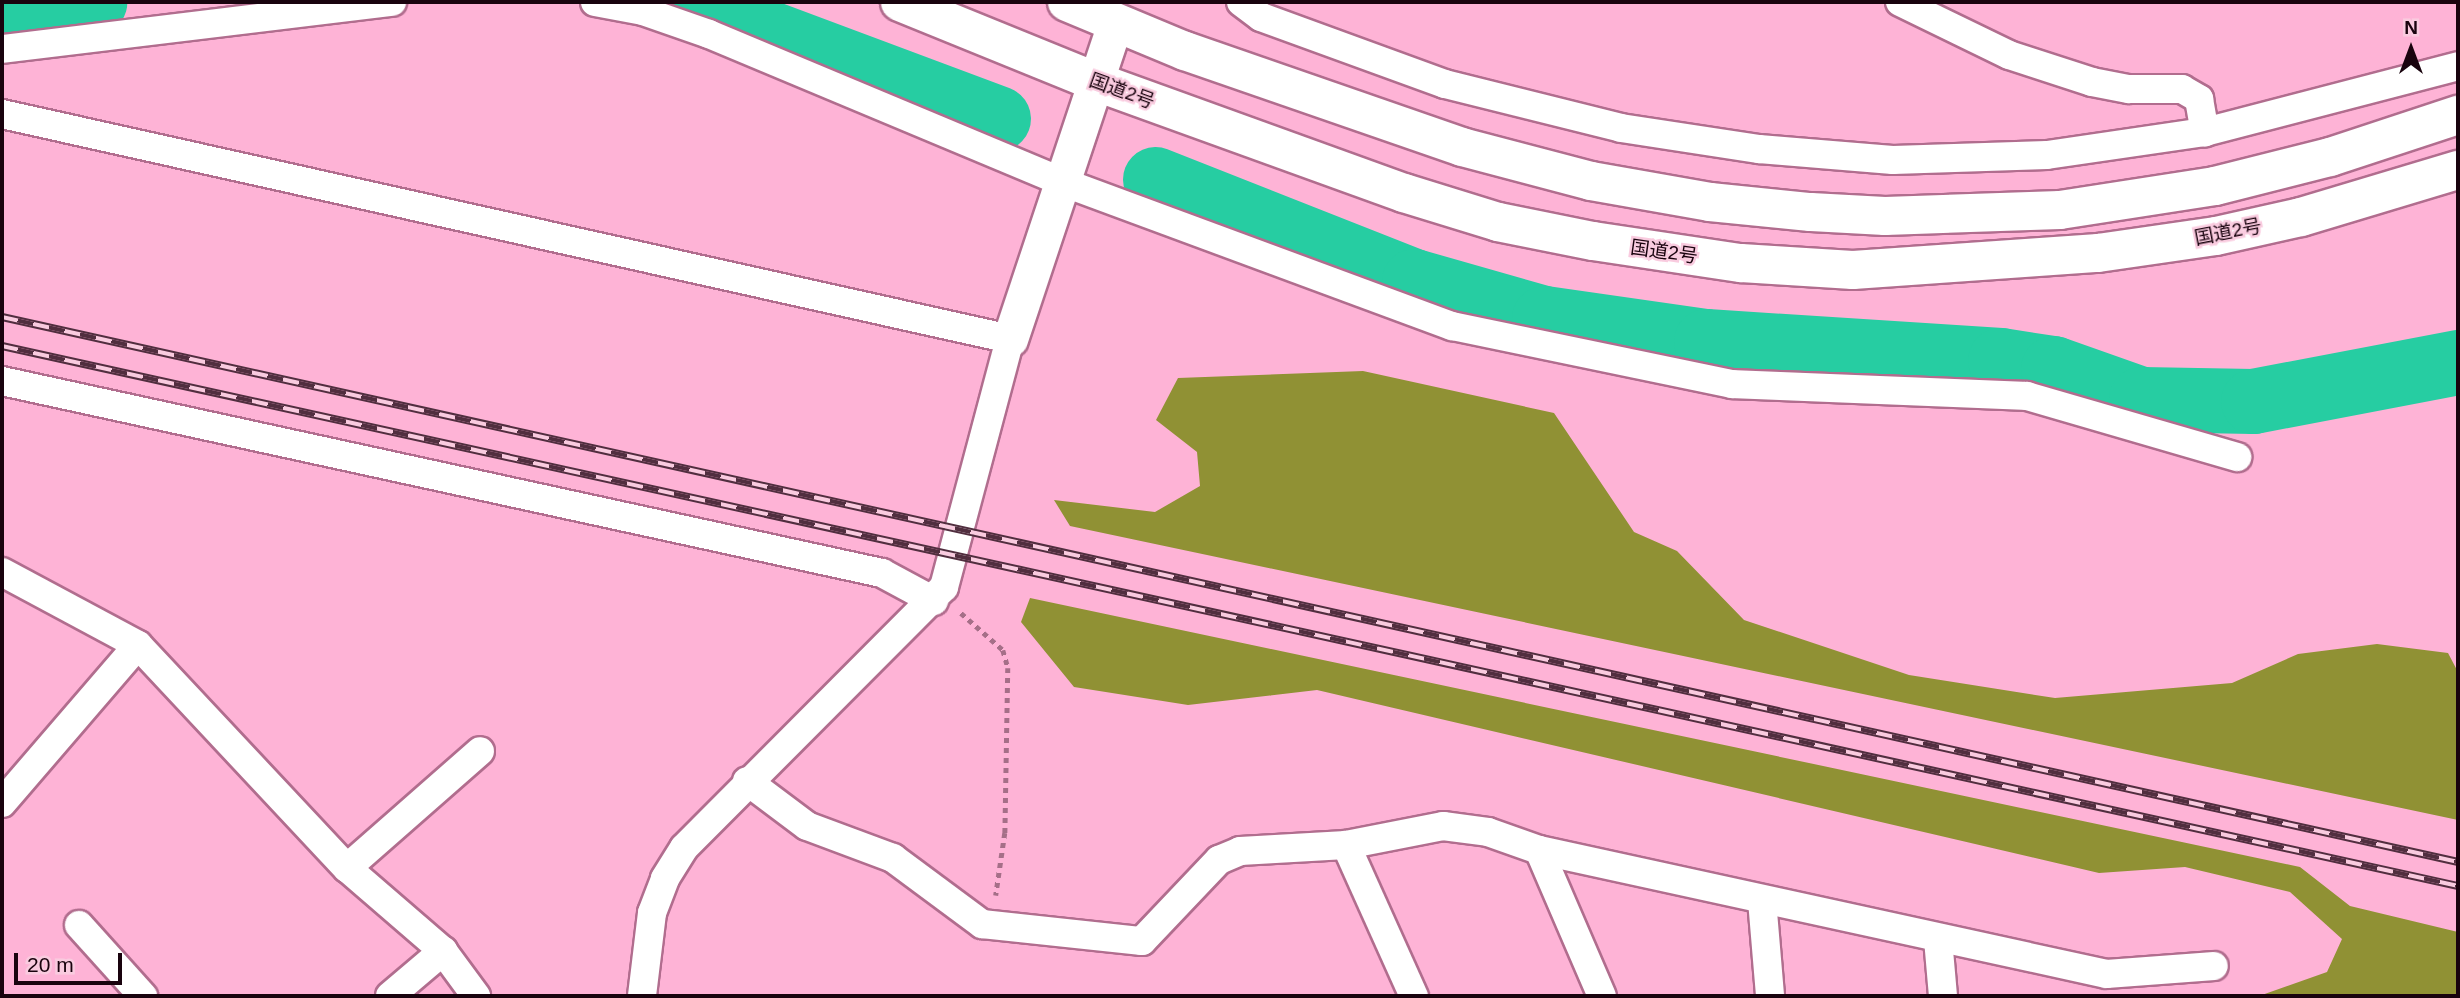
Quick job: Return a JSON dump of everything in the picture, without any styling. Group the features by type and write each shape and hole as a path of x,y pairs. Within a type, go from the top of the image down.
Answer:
{"highway":[{"name":"国道2号","path":"900,2 1097,82 1498,222 1593,242 1741,263 1853,270 2098,253 2216,236 2301,217 2458,170"},
{"path":"1067,2 1118,13 1462,147 1605,183 1710,202 1811,212 1885,216 2060,210 2216,186 2330,157 2458,115"}],"street":[{"path":"2,49 392,2"},
{"path":"595,2 643,11 709,34 1065,183 1452,326 1732,384 2027,396 2237,457"},
{"path":"1241,2 1261,17 1445,84 1621,128 1759,149 1893,160 2048,156 2205,132 2458,66"},
{"path":"1900,2 2009,55 2092,82 2129,89 2182,89 2199,99 2205,132"},
{"path":"642,996 652,913 665,879 684,849 747,781 934,601 951,574 1010,339 1065,183 1118,13"},
{"path":"2,114 1010,339"},
{"path":"2,381 882,573 934,601"},
{"path":"2,572 138,645 347,868 443,951 476,996"},
{"path":"6,787 138,645"},
{"path":"347,868 480,751"},
{"path":"747,781 807,826 893,858 982,924 1142,941 1219,860 1240,852 1346,845 1443,826 1488,832 1539,850 1938,939 2108,985 2214,966"},
{"path":"1346,845 1414,996"},
{"path":"1539,850 1602,996"},
{"path":"1762,900 1770,996"},
{"path":"79,925 143,996"},
{"path":"1938,939 1942,996"},
{"path":"390,996 443,951"}],"path":[{"path":"934,601 950,605 982,628 1003,650 1008,668 1001,885 982,924"}],"shaded area":[{"path":"1363,371 1554,413 1634,532 1677,551 1744,620 1909,675 2055,698 2232,683 2298,654 2377,644 2448,653 2458,672 2458,820 1070,526 1054,500 1155,512 1200,486 1197,452 1156,420 1178,378"},
{"path":"1030,598 2300,867 2350,906 2458,932 2458,996 2259,996 2327,972 2342,939 2290,892 2185,867 2099,873 1317,690 1188,705 1074,687 1021,622"}],"waterway":[{"path":"2,13 94,2"},
{"path":"687,2 998,118"},
{"path":"1155,179 1414,281 1544,318 1706,341 2000,360 2053,368 2141,399 2253,401 2458,362"}],"railway":[{"path":"2,317 2458,862"},
{"path":"2,346 2458,886"}]}
